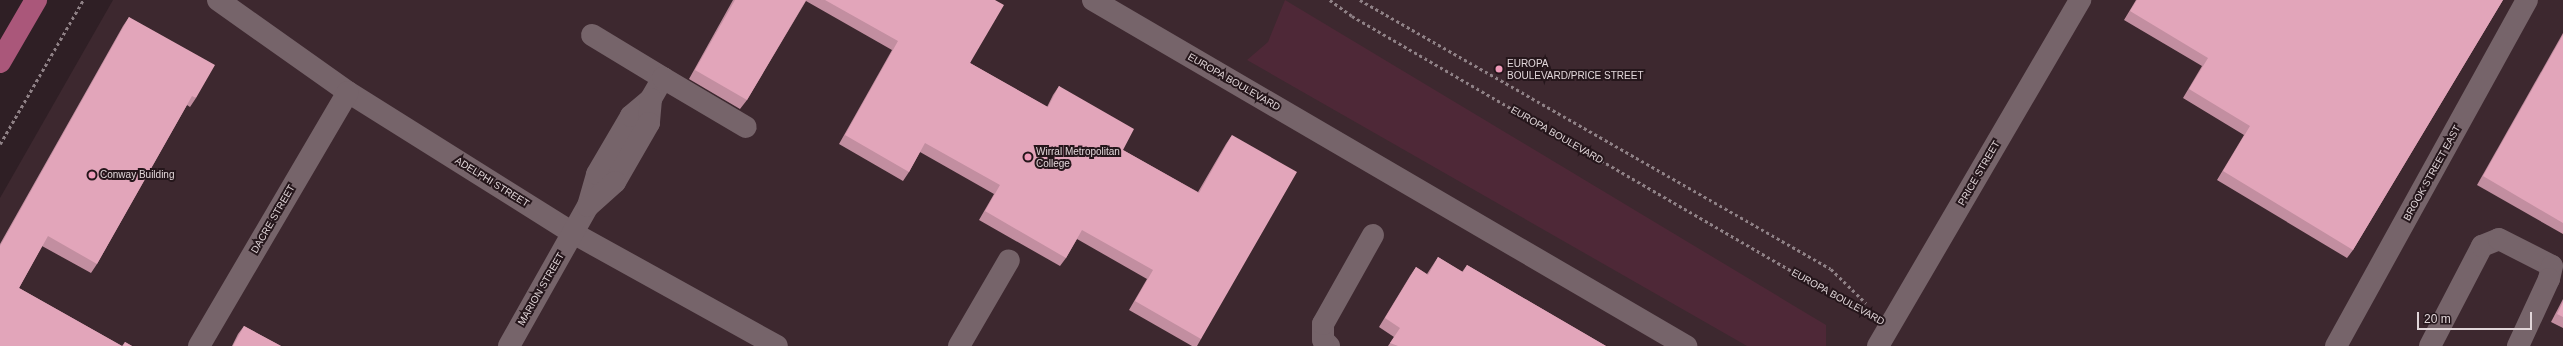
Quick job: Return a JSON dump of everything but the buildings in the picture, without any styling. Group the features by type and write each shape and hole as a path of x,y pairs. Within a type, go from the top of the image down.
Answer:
{"main road":[{"path":"2,53 36,0"}],"street":[{"name":"ADELPHI STREET","path":"218,0 348,92 573,233 777,346"},
{"name":"EUROPA BOULEVARD","path":"1093,0 1686,346"},
{"name":"PRICE STREET","path":"1878,346 2080,0"},
{"name":"BROOK STREET EAST","path":"2336,346 2527,0"},
{"path":"592,35 746,127"},
{"name":"MARION STREET","path":"509,346 588,206 597,174 631,116 651,99 664,78"},
{"name":"DACRE STREET","path":"199,346 348,92"},
{"path":"1329,346 1323,340 1323,324 1372,235"},
{"path":"2430,346 2482,246 2499,239 2552,266 2549,279 2518,346"},
{"path":"959,346 1009,260"}],"path":[{"path":"0,144 83,0"},
{"name":"EUROPA BOULEVARD","path":"1330,0 1366,24 1808,282 1890,326"},
{"name":"EUROPA BOULEVARD","path":"1360,0 1831,269 1890,326"}],"shaded area":[{"path":"113,0 2563,0 2563,346 0,346 0,198"},
{"path":"1285,0 1826,325 1826,346 1747,346 1247,60 1268,42"}],"place":[{"name":"EUROPA BOULEVARD/PRICE STREET","path":"1499,69"},
{"name":"Wirral Metropolitan College","path":"1028,157"},
{"name":"Conway Building","path":"92,175"}]}
